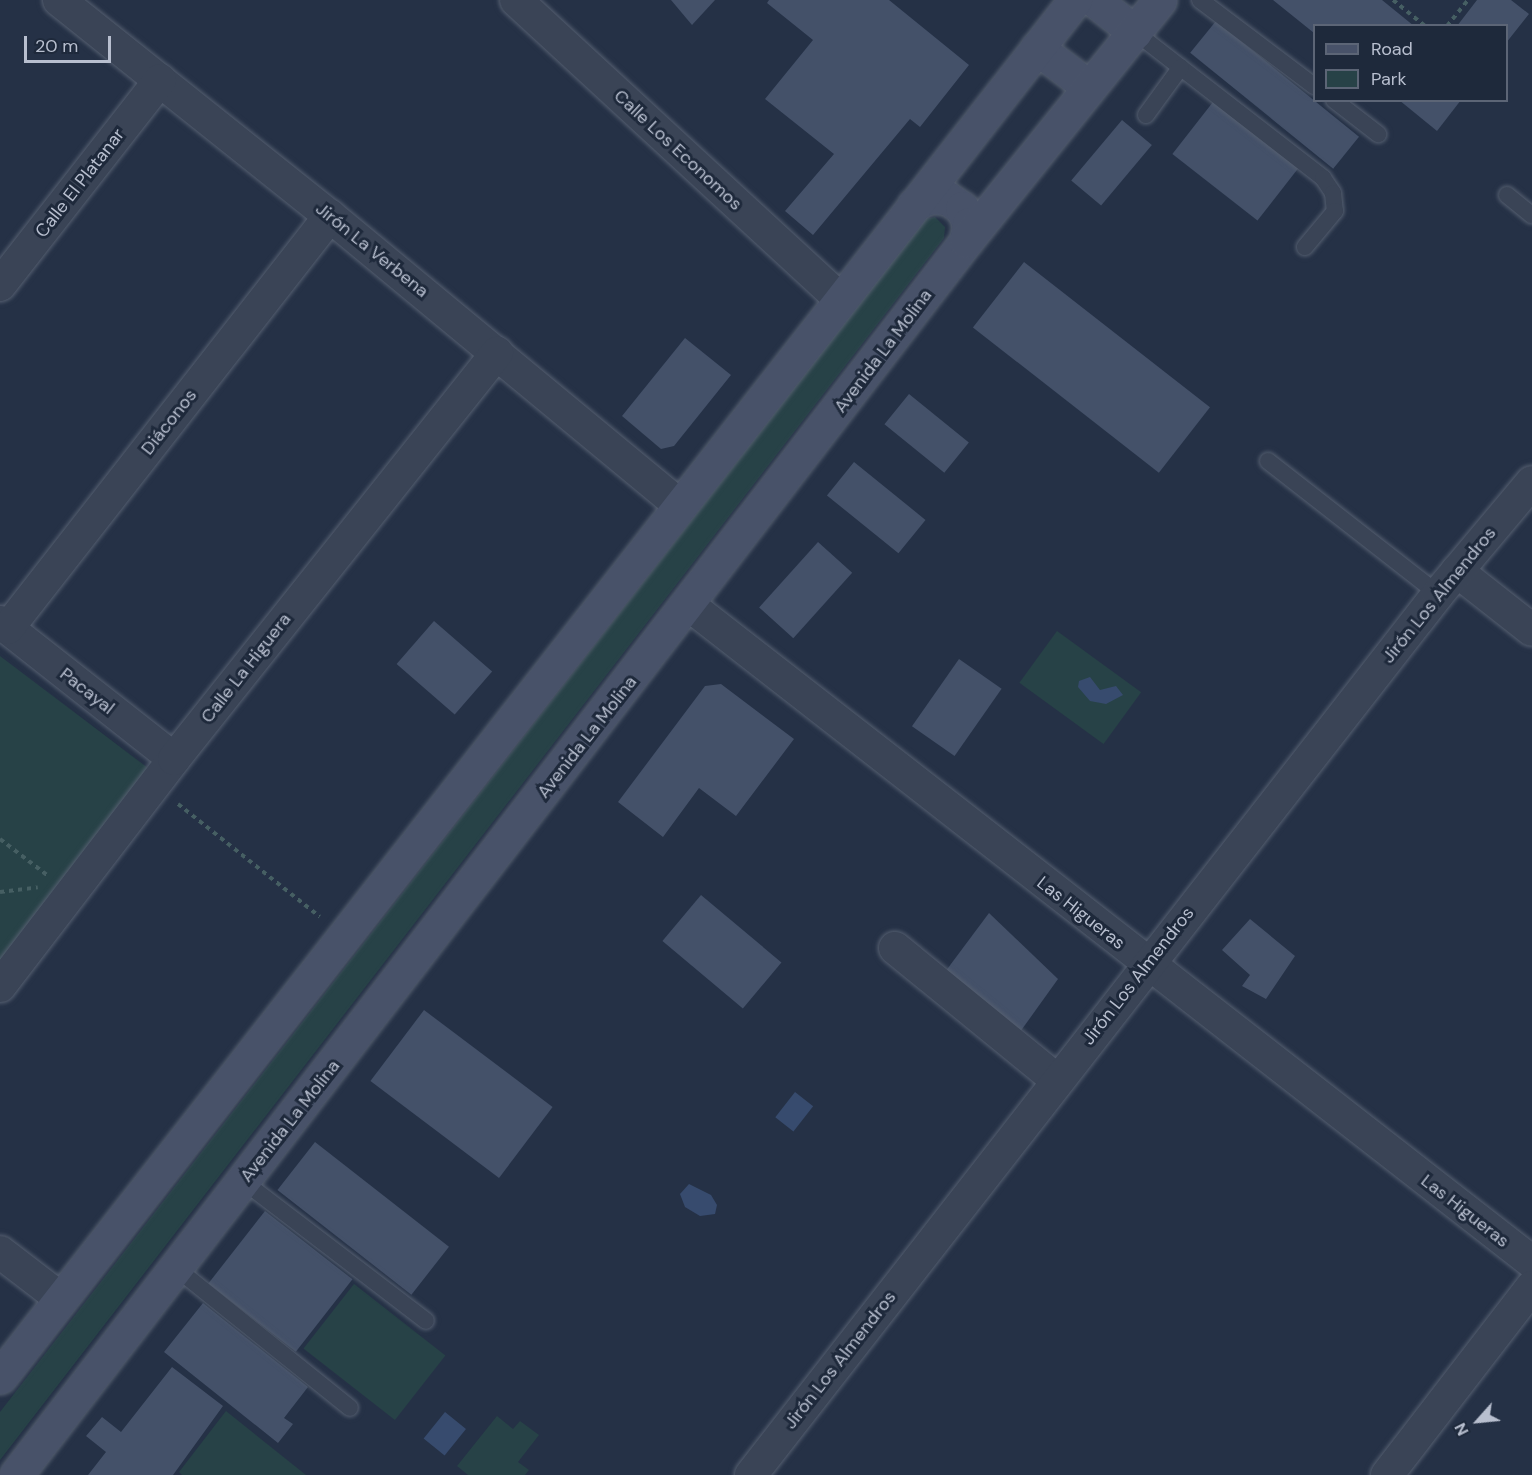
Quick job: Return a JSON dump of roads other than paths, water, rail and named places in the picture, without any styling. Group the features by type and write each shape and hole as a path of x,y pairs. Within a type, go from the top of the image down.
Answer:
{"main road":[{"path":"0,1377 1075,0"},
{"path":"1094,0 1135,32"},
{"name":"Avenida La Molina","path":"16,1475 689,605 966,241 1160,0"},
{"path":"1037,48 1089,87"},
{"path":"914,205 929,197 947,198 962,208 969,224 966,241"}],"street":[{"name":"Jirón La Verbena","path":"59,0 330,216 497,353 602,444 681,506"},
{"name":"Calle Los Economos","path":"516,0 841,300"},
{"name":"Calle El Platanar","path":"0,285 160,80"},
{"name":"Diáconos","path":"4,625 330,216"},
{"name":"Calle La Higuera","path":"0,986 65,888 154,785 497,353"},
{"name":"Jirón Los Almendros","path":"751,1475 1147,964 1448,583 1532,482"},
{"path":"1448,583 1532,630"},
{"name":"Las Higueras","path":"689,605 1532,1262"},
{"name":"Pacayal","path":"4,625 174,759"},
{"path":"895,948 1058,1080"},
{"path":"0,1252 60,1298"},
{"path":"1387,1475 1532,1287"}],"lane":[{"path":"1200,0 1313,85"},
{"path":"1135,32 1323,178 1333,193 1335,211 1305,247"},
{"path":"1146,115 1181,67"},
{"path":"1337,102 1378,134"},
{"path":"1506,195 1532,216"},
{"path":"1268,461 1448,583"},
{"path":"243,1181 426,1321"},
{"path":"176,1268 350,1408"}],"water":[{"path":"1090,677 1100,690 1116,686 1123,695 1106,704 1090,701 1078,687 1079,681"},
{"path":"795,1092 813,1106 793,1131 775,1117"},
{"path":"689,1184 711,1195 717,1205 715,1214 700,1216 685,1207 680,1194"},
{"path":"445,1412 466,1429 445,1455 424,1438"}]}
